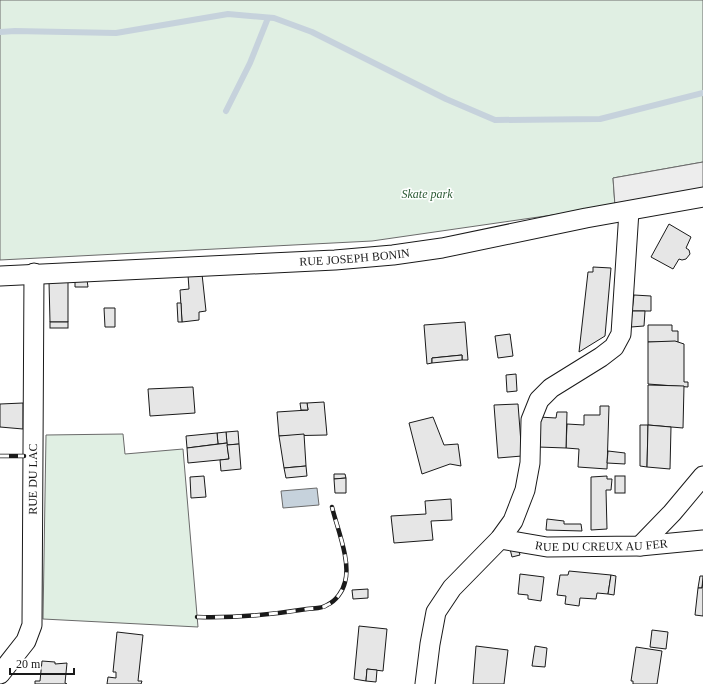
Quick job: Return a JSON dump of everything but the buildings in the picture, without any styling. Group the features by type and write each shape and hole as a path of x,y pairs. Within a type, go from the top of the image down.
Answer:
{"street":[{"name":"RUE JOSEPH BONIN","path":"0,276 34,273 335,260 393,255 442,248 586,218 703,197"},
{"path":"425,684 436,612 452,588 500,539 513,521 525,490 530,463 530,420 539,400 551,388 601,357 614,347 621,334 629,211"},
{"name":"RUE DU LAC","path":"0,674 26,641 32,625 34,273"},
{"path":"640,546 672,513 703,476"},
{"name":"RUE DU CREUX AU FER","path":"500,539 547,547 640,546 703,540"}],"green space":[{"name":"Skate park","path":"0,0 703,0 703,162 613,178 615,206 372,241 0,260"},
{"path":"123,434 125,454 183,449 198,627 43,619 46,435"}],"shaded area":[{"path":"703,162 703,189 615,206 613,178"},
{"path":"317,488 319,505 283,508 281,491"}],"waterway":[{"path":"0,32 116,33 228,14 274,18 312,32 446,99 495,120 600,119 703,93"},
{"path":"226,111 250,63 268,18"}],"railway":[{"path":"0,456 24,456"},
{"path":"197,617 252,616 279,613 320,608 333,601 343,589 346,564 343,544 332,507"}]}
